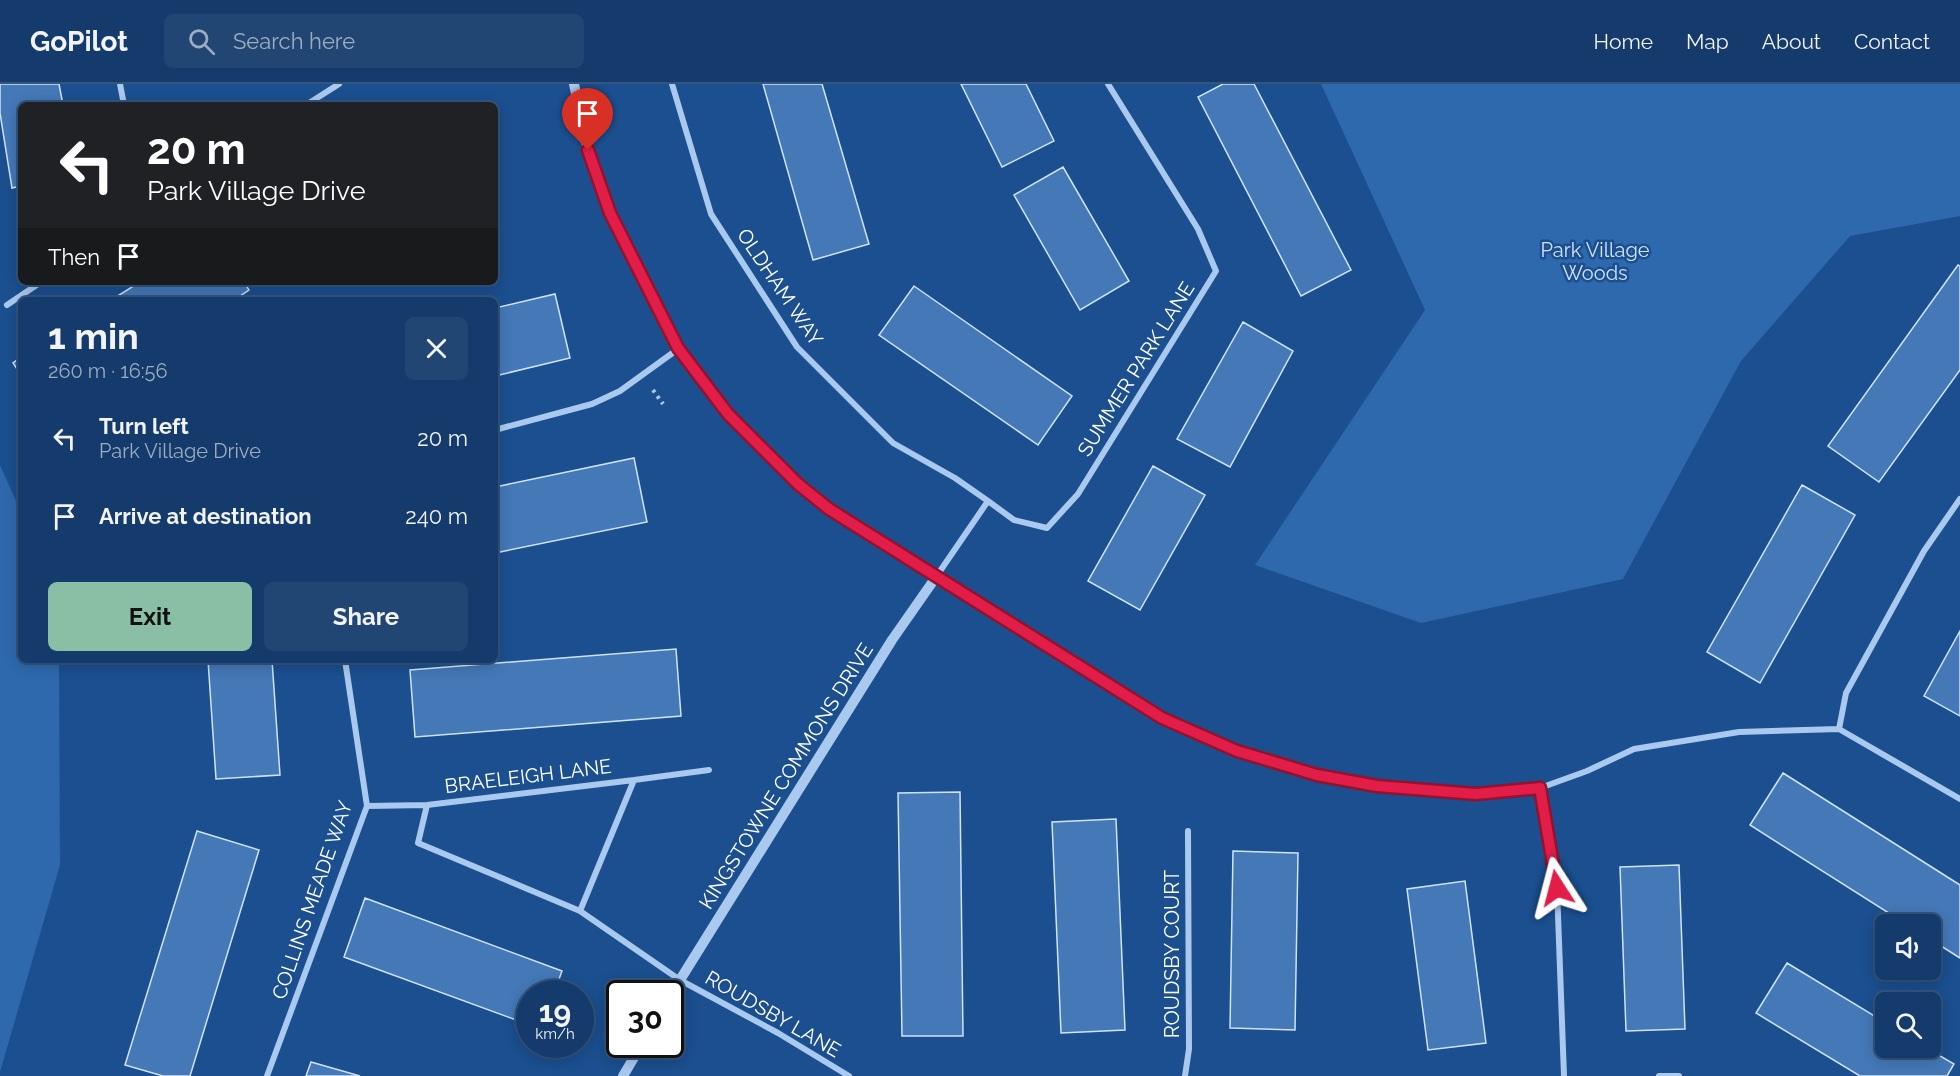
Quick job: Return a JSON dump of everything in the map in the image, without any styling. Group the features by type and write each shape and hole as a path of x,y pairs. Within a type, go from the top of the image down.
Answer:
{"street":[{"path":"120,84 123,102"},
{"path":"311,102 339,84"},
{"path":"574,84 588,150 610,213 678,348 728,414 798,484 829,509 1162,718 1237,751 1317,775 1377,786 1476,794 1540,788 1587,771 1634,749 1738,732 1839,729 1960,799"},
{"name":"OLDHAM WAY","path":"672,84 711,214 797,347 893,443 956,478 988,501"},
{"name":"SUMMER PARK LANE","path":"988,501 1014,520 1047,528 1078,494 1216,271 1198,229 1108,84"},
{"path":"19,297 37,285"},
{"path":"7,305 18,298"},
{"path":"498,429 592,404 620,391 678,348"},
{"path":"1839,729 1846,693 1924,551 1960,499"},
{"path":"936,577 988,501"},
{"name":"KINGSTOWNE COMMONS DRIVE","path":"680,980 892,640 936,577"},
{"name":"COLLINS MEADE WAY","path":"267,1076 367,806 345,663"},
{"name":"BRAELEIGH LANE","path":"367,806 427,805 709,770"},
{"name":"BRAELEIGH LANE","path":"580,911 634,780"},
{"path":"1540,788 1557,888 1564,1076"},
{"name":"BRAELEIGH LANE","path":"427,805 418,843 580,911 680,980"},
{"name":"ROUDSBY COURT","path":"1185,1076 1190,1049 1188,831"},
{"name":"ROUDSBY LANE","path":"684,982 778,1033 849,1076"},
{"path":"623,1076 634,1058"},
{"path":"1659,1076 1679,1076"}],"green space":[{"name":"Park Village Woods","path":"1321,84 1960,84 1960,216 1850,236 1741,361 1623,579 1421,623 1255,565 1425,310"},
{"path":"0,465 18,505 18,663 59,663 60,865 0,1072"}],"building":[{"path":"0,84 59,84 62,102 18,102 18,187 12,188 0,113"},
{"path":"763,84 822,84 869,244 813,260"},
{"path":"961,84 1026,84 1054,141 1002,167"},
{"path":"1223,84 1254,84 1351,270 1301,296 1198,97"},
{"path":"1063,167 1129,281 1080,310 1014,195"},
{"path":"1958,265 1960,266 1960,370 1879,482 1828,446"},
{"path":"135,285 246,285 249,290 238,297 116,297"},
{"path":"914,286 1072,396 1038,445 879,335"},
{"path":"555,294 570,358 498,375 498,307"},
{"path":"1243,322 1293,351 1230,467 1177,439"},
{"path":"18,359 18,370 13,363"},
{"path":"634,458 647,522 498,552 498,486"},
{"path":"1153,466 1205,495 1140,610 1088,581"},
{"path":"1802,485 1855,515 1760,683 1707,652"},
{"path":"1960,631 1960,716 1924,696"},
{"path":"676,649 681,716 415,737 410,670"},
{"path":"208,663 272,663 280,775 216,779"},
{"path":"1783,773 1960,885 1960,958 1941,946 1941,914 1890,914 1750,825"},
{"path":"960,792 963,1036 902,1036 898,793"},
{"path":"1116,819 1125,1030 1061,1033 1052,822"},
{"path":"197,831 259,850 190,1076 163,1076 125,1065"},
{"path":"1233,851 1298,853 1295,1030 1230,1028"},
{"path":"1679,865 1685,1029 1626,1031 1620,867"},
{"path":"1465,881 1486,1043 1428,1050 1407,889"},
{"path":"365,898 562,971 559,980 516,980 516,1020 344,957"},
{"path":"1787,963 1875,1016 1875,1058 1941,1056 1954,1064 1947,1076 1860,1076 1756,1013"},
{"path":"311,1062 360,1076 306,1076"}],"route":[{"path":"588,150 610,213 678,348 728,414 798,484 829,509 1162,718 1237,751 1317,775 1377,786 1476,794 1540,788 1557,888"}]}
